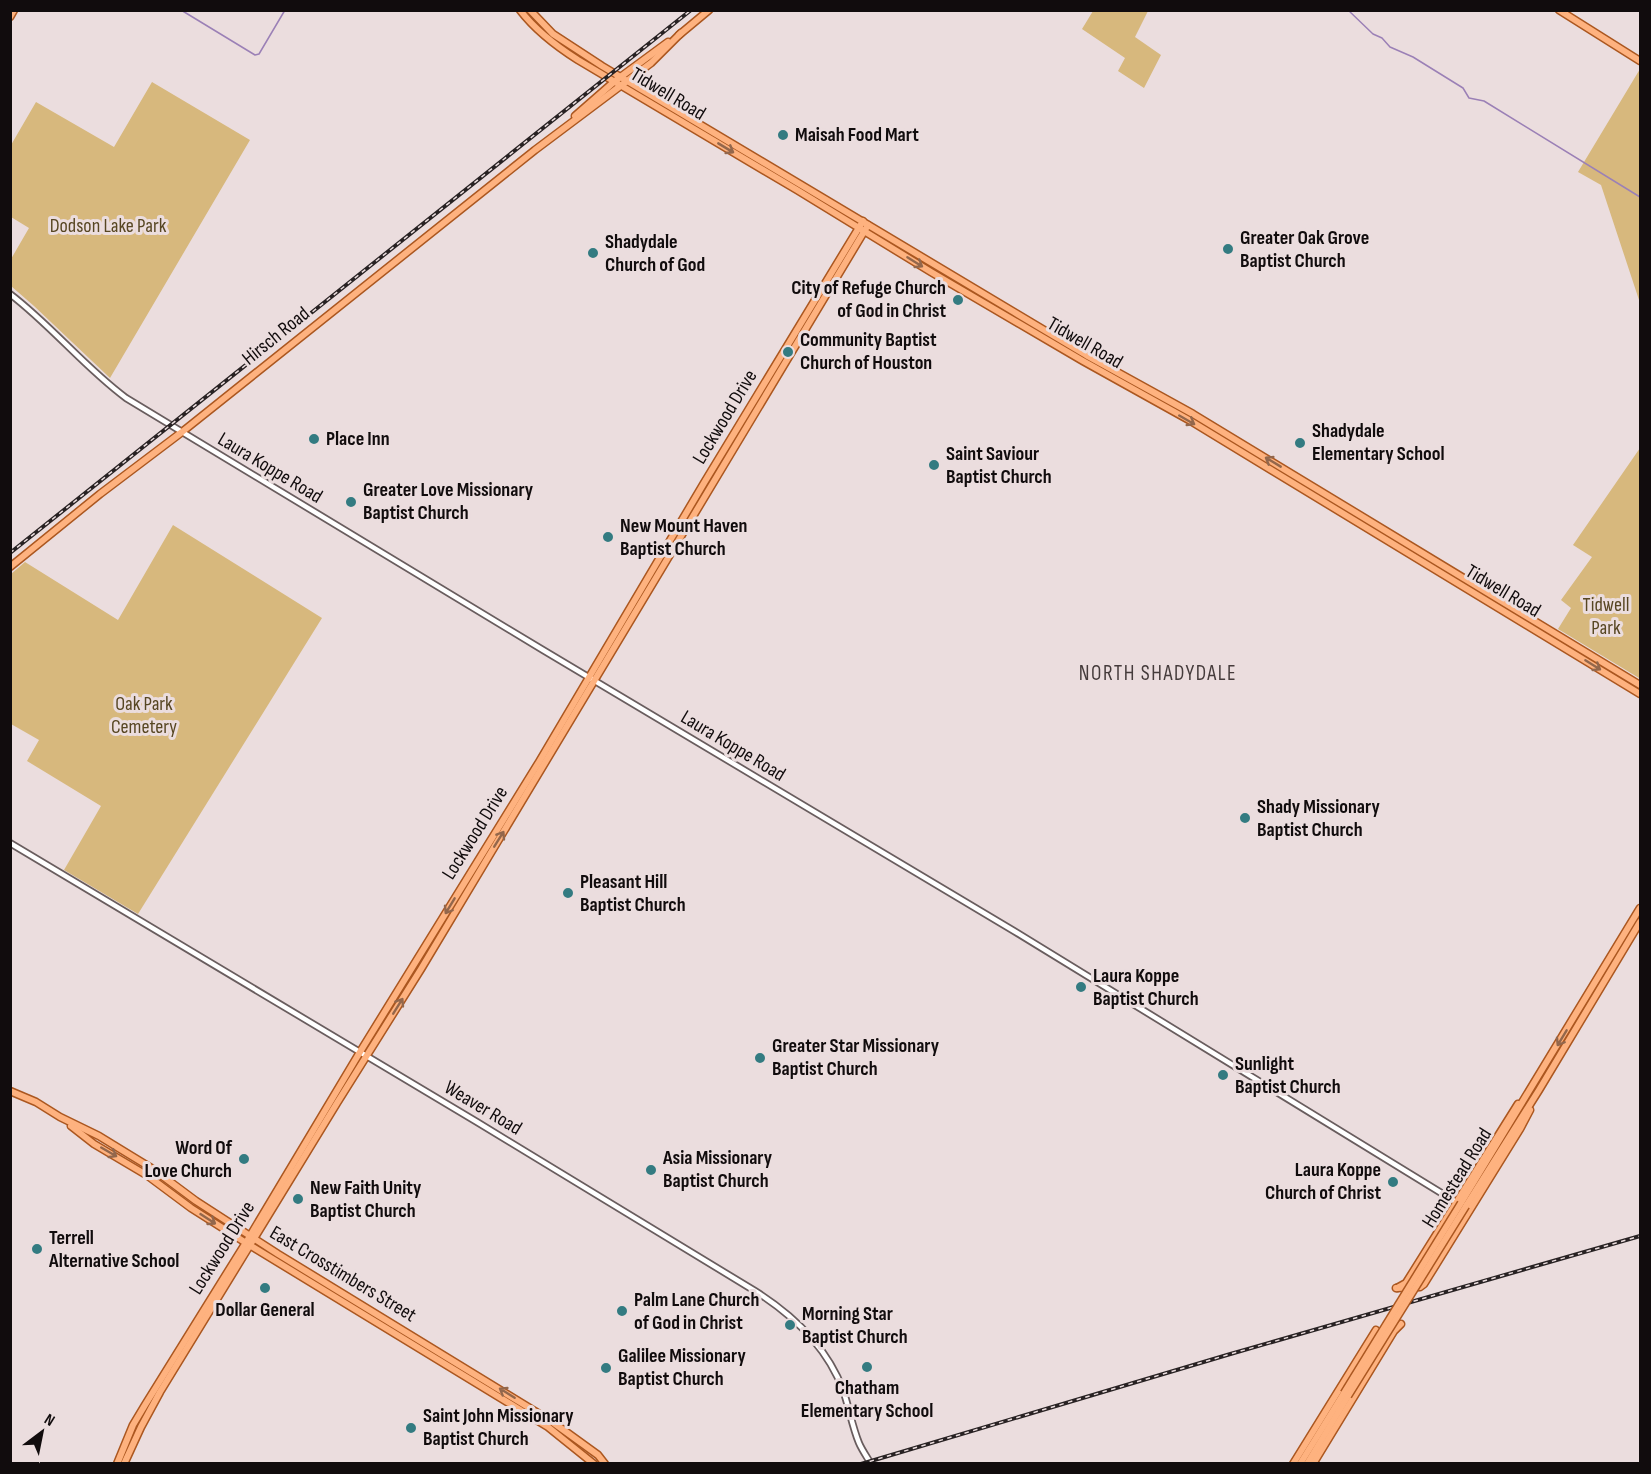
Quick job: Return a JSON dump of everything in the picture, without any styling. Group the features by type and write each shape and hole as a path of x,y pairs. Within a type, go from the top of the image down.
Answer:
{"main road":[{"path":"10,17 14,10"},
{"name":"Tidwell Road","path":"520,10 562,50 615,81 625,83 799,187 866,223 1086,355 1193,414 1641,685"},
{"name":"Tidwell Road","path":"530,10 541,29 621,77 625,83"},
{"name":"Hirsch Road","path":"562,129 615,81 710,10"},
{"path":"1558,10 1641,61"},
{"name":"Hirsch Road","path":"10,567 562,129 651,63 681,33"},
{"name":"Tidwell Road","path":"799,187 930,272 1189,420 1641,694"},
{"name":"Lockwood Drive","path":"117,1464 134,1425 291,1174 334,1102 360,1052 591,678 866,223"},
{"path":"930,272 935,265"},
{"name":"Lockwood Drive","path":"334,1102 368,1056 535,781 591,678"},
{"name":"Homestead Road","path":"1461,1204 1558,1059 1581,1013 1641,908"},
{"name":"Homestead Road","path":"1306,1464 1534,1082 1641,922"},
{"path":"1552,1055 1558,1059"},
{"path":"1461,1204 1406,1285 1420,1287 1425,1282 1520,1129 1539,1090"},
{"name":"East Crosstimbers Street","path":"10,1091 36,1102 60,1117 99,1136 153,1169 252,1238 551,1421 598,1455 605,1464"},
{"name":"East Crosstimbers Street","path":"60,1117 94,1144 148,1176 248,1244 548,1427 594,1464"},
{"path":"185,1203 191,1197"},
{"path":"1313,1464 1393,1329 1401,1324"},
{"path":"1293,1464 1376,1330"},
{"name":"Lockwood Drive","path":"124,1464 158,1390"},
{"name":"Homestead Road","path":"1300,1464 1346,1394"}],"street":[{"name":"Laura Koppe Road","path":"10,294 30,310 104,381 126,398 1014,931 1461,1204"},
{"name":"Weaver Road","path":"10,843 368,1056 783,1311 814,1340 829,1362 842,1389 859,1443 871,1464"}],"green space":[{"path":"1093,11 1148,11 1135,37 1161,55 1144,88 1118,71 1125,58 1082,29"},
{"path":"1640,69 1640,303 1601,185 1578,172"},
{"name":"Dodson Lake Park","path":"152,82 250,140 110,378 11,286 11,259 29,228 11,217 11,145 36,102 114,147"},
{"name":"Tidwell Park","path":"1640,448 1639,678 1558,629 1571,608 1561,600 1592,557 1573,545"},
{"name":"Oak Park Cemetery","path":"173,525 322,618 138,914 64,870 101,806 27,761 39,740 11,724 11,574 25,562 118,620"}],"waterway":[{"path":"181,10 255,55 259,54 285,10"},
{"path":"1348,10 1390,47 1413,57 1463,88 1469,98 1484,101 1640,197"}],"railway":[{"path":"10,553 691,10"},
{"path":"861,1464 1227,1355 1640,1236"}],"place":[{"name":"Maisah Food Mart","path":"783,135"},
{"name":"Greater Oak Grove Baptist Church","path":"1228,249"},
{"name":"Shadydale Church of God","path":"593,253"},
{"name":"City of Refuge Church of God in Christ","path":"958,300"},
{"name":"Community Baptist Church of Houston","path":"788,352"},
{"name":"Place Inn","path":"314,439"},
{"name":"Shadydale Elementary School","path":"1300,443"},
{"name":"Saint Saviour Baptist Church","path":"934,465"},
{"name":"Greater Love Missionary Baptist Church","path":"351,502"},
{"name":"New Mount Haven Baptist Church","path":"608,537"},
{"name":"Shady Missionary Baptist Church","path":"1245,818"},
{"name":"Pleasant Hill Baptist Church","path":"568,893"},
{"name":"Laura Koppe Baptist Church","path":"1081,987"},
{"name":"Greater Star Missionary Baptist Church","path":"760,1058"},
{"name":"Sunlight Baptist Church","path":"1223,1075"},
{"name":"Word Of Love Church","path":"244,1159"},
{"name":"Asia Missionary Baptist Church","path":"651,1170"},
{"name":"Laura Koppe Church of Christ","path":"1393,1182"},
{"name":"New Faith Unity Baptist Church","path":"298,1199"},
{"name":"Terrell Alternative School","path":"37,1249"},
{"name":"Dollar General","path":"265,1288"},
{"name":"Palm Lane Church of God in Christ","path":"622,1311"},
{"name":"Morning Star Baptist Church","path":"790,1325"},
{"name":"Chatham Elementary School","path":"867,1367"},
{"name":"Galilee Missionary Baptist Church","path":"606,1368"},
{"name":"Saint John Missionary Baptist Church","path":"411,1428"}],"district":[{"name":"NORTH SHADYDALE","path":"1158,673"}]}
